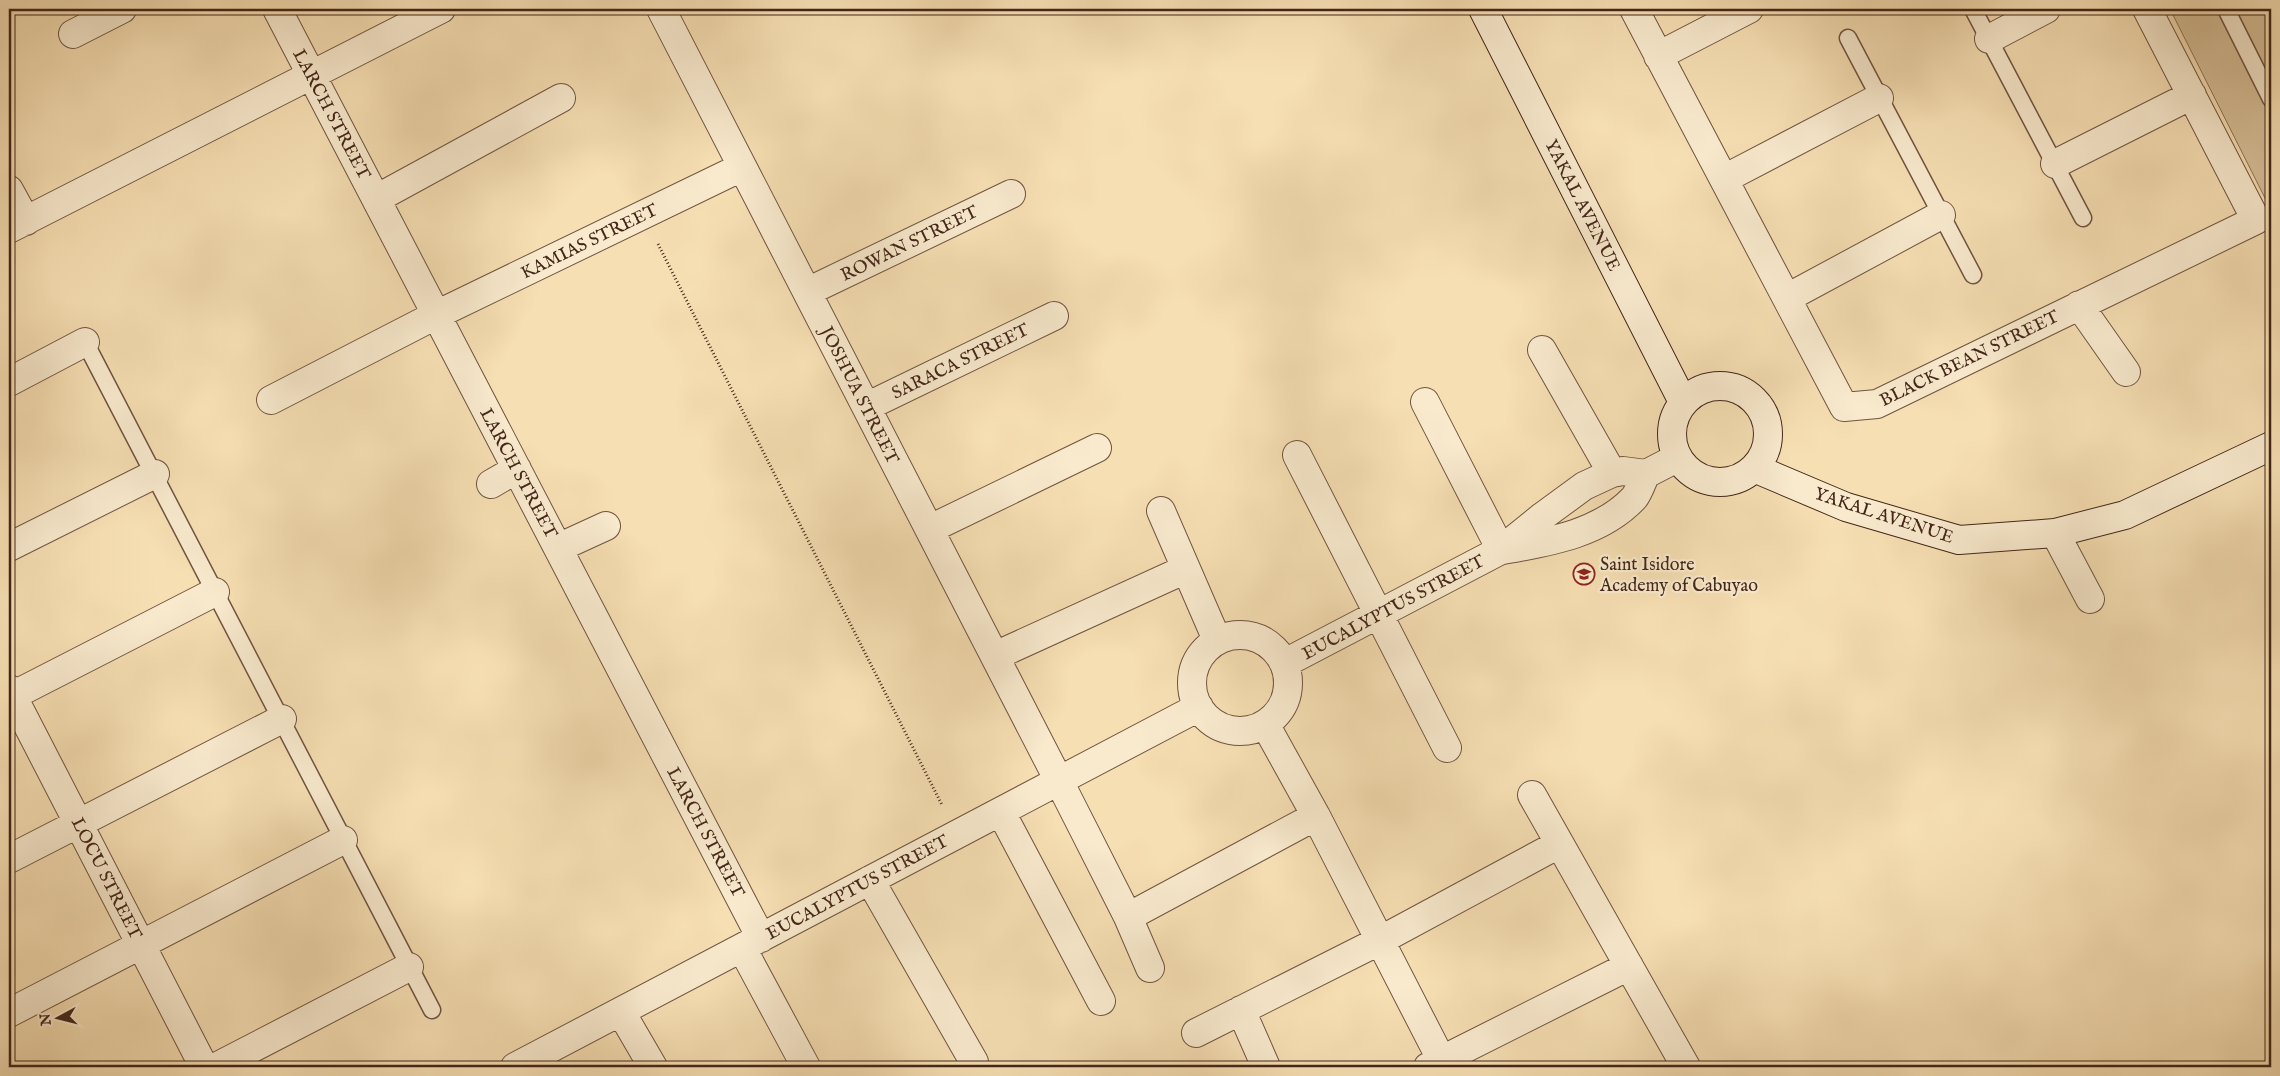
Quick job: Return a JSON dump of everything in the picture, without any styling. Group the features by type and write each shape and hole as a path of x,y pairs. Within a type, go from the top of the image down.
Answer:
{"street":[{"path":"73,34 122,9"},
{"name":"LARCH STREET","path":"277,9 558,548 752,943 806,1067"},
{"path":"9,190 17,225 441,9"},
{"name":"JOSHUA STREET","path":"660,9 1059,781 1128,917 1150,968"},
{"name":"YAKAL AVENUE","path":"1483,9 1683,402"},
{"name":"BLACK BEAN STREET","path":"1634,9 1844,407 1877,404 2256,220 2147,9"},
{"path":"1658,56 1749,9"},
{"path":"1989,39 2046,9"},
{"path":"2055,164 2192,95"},
{"path":"376,199 561,98"},
{"path":"1724,179 1880,98"},
{"name":"KAMIAS STREET","path":"271,400 436,315 742,167"},
{"name":"ROWAN STREET","path":"807,292 1011,194"},
{"path":"1787,298 1941,216"},
{"path":"2080,305 2126,372"},
{"name":"SARACA STREET","path":"866,407 1054,316"},
{"path":"9,382 85,342"},
{"path":"1542,350 1612,473"},
{"path":"1714,386 1736,388 1753,398 1765,415 1769,433 1766,450 1754,468 1738,478 1721,482 1705,479 1690,472 1677,458 1670,437 1674,415 1683,402 1697,391 1714,386"},
{"path":"1425,402 1502,550"},
{"name":"YAKAL AVENUE","path":"1754,468 1846,507 1959,540 2055,533 2125,515 2271,446"},
{"path":"930,530 1097,448"},
{"path":"1297,455 1447,748"},
{"path":"1646,474 1677,458"},
{"path":"491,484 517,469"},
{"name":"EUCALYPTUS STREET","path":"1284,664 1502,550 1543,516 1584,486 1623,470 1646,474 1634,497 1603,521 1560,540 1502,550"},
{"path":"9,547 155,474"},
{"path":"1161,512 1217,640"},
{"path":"558,548 606,526"},
{"path":"2055,533 2090,599"},
{"path":"995,656 1186,569"},
{"path":"10,694 215,592"},
{"path":"1236,634 1256,637 1273,647 1284,664 1288,681 1286,698 1278,713 1265,724 1251,730 1235,731 1221,727 1208,719 1198,707 1192,689 1194,670 1202,653 1217,640 1236,634"},
{"name":"LOCU STREET","path":"10,694 79,823 204,1067"},
{"name":"EUCALYPTUS STREET","path":"515,1067 1198,707"},
{"path":"9,859 282,720"},
{"path":"1265,724 1316,816 1379,941 1438,1065 1629,966"},
{"path":"1532,795 1686,1067"},
{"path":"1001,812 1101,1001"},
{"path":"1128,917 1316,816"},
{"path":"9,1013 343,840"},
{"path":"1196,1033 1379,941 1559,844"},
{"path":"870,880 974,1062"},
{"path":"216,1067 409,967"},
{"path":"1241,1010 1266,1067"},
{"path":"621,1012 653,1067"}],"lane":[{"path":"1973,9 2083,218"},
{"path":"2226,9 2271,99"},
{"path":"1848,38 1973,275"},
{"path":"85,342 432,1010"}],"path":[{"path":"643,214 956,835"}],"shaded area":[{"path":"2170,9 2271,9 2271,210"}],"place":[{"name":"Saint Isidore Academy of Cabuyao","path":"1584,574"}]}
